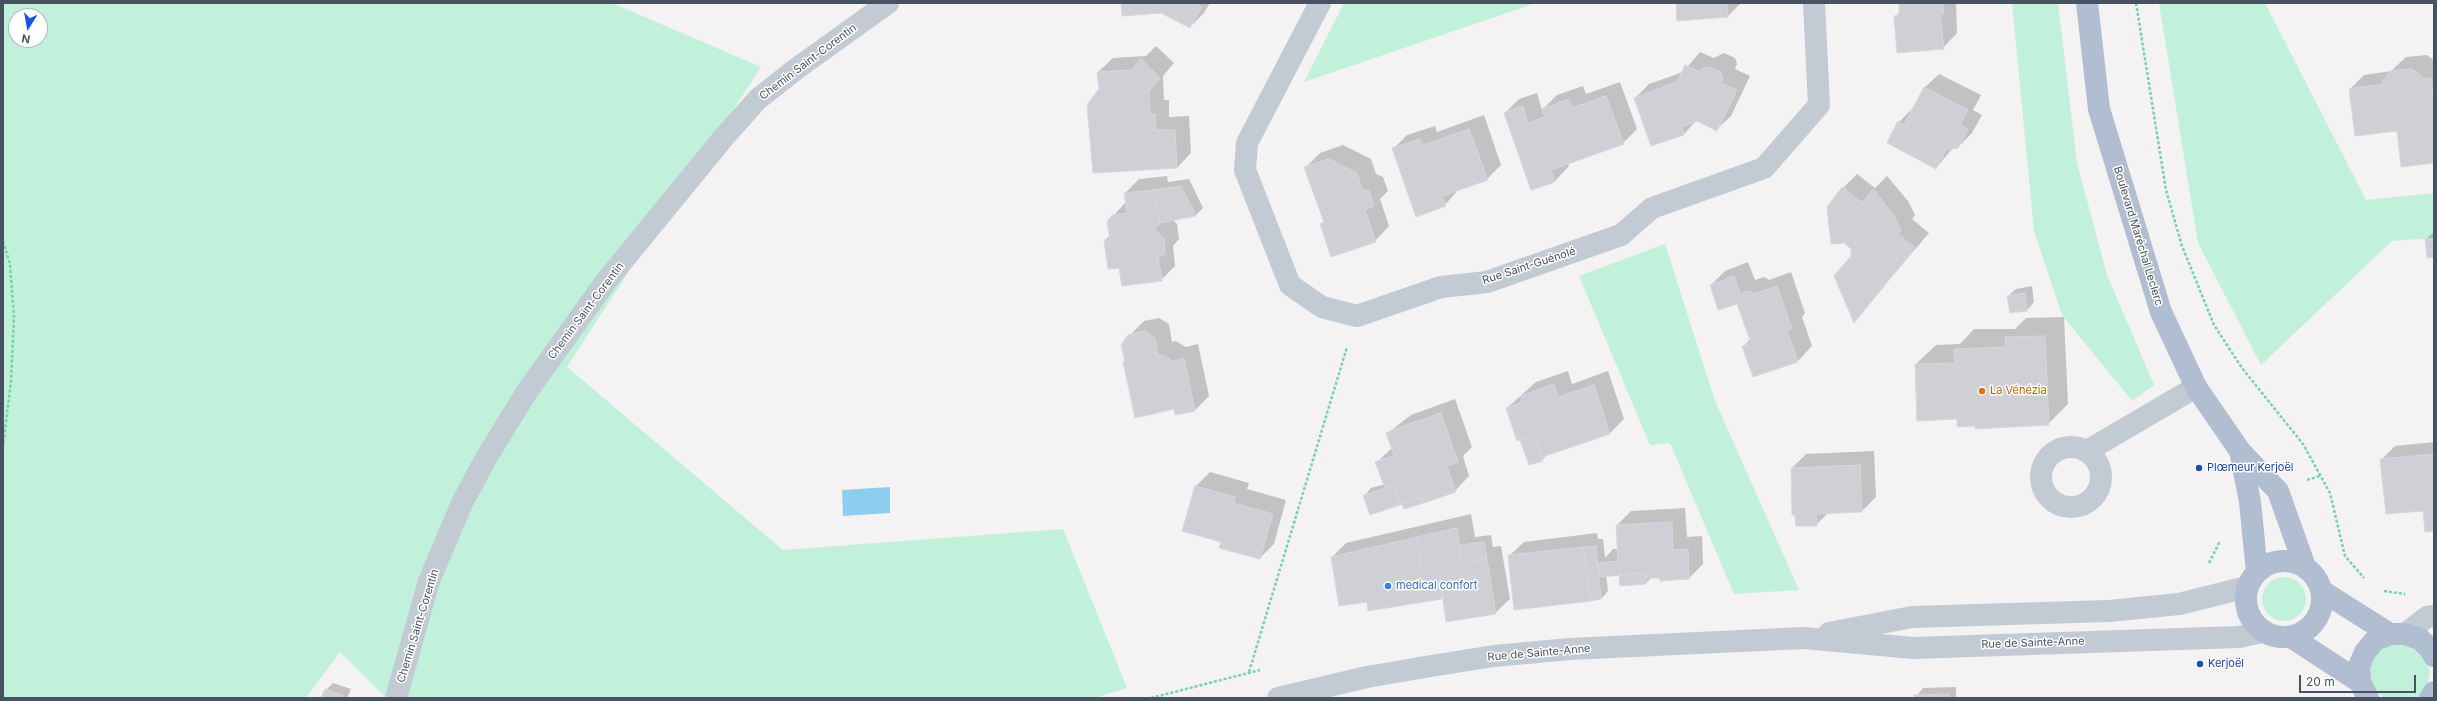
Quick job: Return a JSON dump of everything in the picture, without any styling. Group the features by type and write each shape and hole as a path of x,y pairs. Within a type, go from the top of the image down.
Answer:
{"main road":[{"name":"Boulevard Maréchal Leclerc","path":"2087,3 2099,109 2161,312 2196,387 2240,451 2278,491 2305,567"},
{"name":"Boulevard Maréchal Leclerc","path":"2240,451 2250,502 2252,580"},
{"path":"2276,561 2291,562 2305,567 2316,578 2322,592 2322,607 2316,621 2305,631 2291,637 2276,638 2262,632 2252,621 2245,607 2245,592 2252,580 2262,567 2276,561"},
{"path":"2322,592 2397,634 2420,639 2431,650 2434,656"},
{"path":"2364,690 2359,666 2365,652 2375,640 2397,634"},
{"path":"2291,637 2364,690"},
{"path":"2430,698 2434,692"}],"street":[{"name":"Chemin Saint-Corentin","path":"396,698 429,581 462,503 486,458 533,383 607,280 724,137 758,99 796,69 888,3"},
{"path":"1320,3 1247,143 1245,170 1290,285 1322,307 1357,316"},
{"name":"Rue Saint-Guénolé","path":"1357,316 1441,287 1487,282 1621,236 1652,208 1764,168 1819,105 1814,3"},
{"path":"2088,451 2196,387"},
{"name":"Rue de Sainte-Anne","path":"1804,638 1912,617 2109,611 2180,604 2252,580"},
{"path":"2397,634 2427,617 2434,616"},
{"name":"Rue de Sainte-Anne","path":"1278,698 1367,677 1494,656 1570,649 1804,638 1913,648 2238,637 2262,632"}],"path":[{"path":"2136,3 2166,190 2182,246 2211,318 2242,368 2303,444 2330,493 2345,556 2370,584"},
{"path":"3,241 10,264 14,317 11,381 3,447"},
{"path":"1249,672 1357,316"},
{"path":"2382,591 2410,594"}],"green space":[{"path":"3,3 612,3 761,67 567,367 783,550 1063,529 1127,688 1094,698 386,698 340,652 306,698 3,698"},
{"path":"1344,3 1536,3 1304,82"},
{"path":"2012,3 2058,3 2077,163 2107,275 2154,385 2132,401 2062,315 2034,231"},
{"path":"2159,3 2265,3 2366,200 2434,193 2434,238 2392,241 2261,365 2198,243"},
{"path":"1665,244 1715,401 1799,590 1734,594 1670,443 1650,445 1579,276"},
{"path":"2280,577 2288,577 2300,583 2306,595 2306,603 2300,615 2288,621 2280,621 2268,615 2262,603 2262,595 2268,583"},
{"path":"2392,644 2406,644 2418,649 2426,660 2430,673 2427,686 2418,697 2384,698 2372,686 2369,673 2372,660 2380,649"}],"water":[{"path":"890,487 890,513 843,516 842,490"}],"building":[{"path":"1121,3 1194,3 1202,7 1190,28 1161,13 1122,16"},
{"path":"1676,3 1727,3 1728,17 1677,21"},
{"path":"1899,3 1943,3 1944,14 1940,14 1944,49 1897,53 1894,16 1899,15"},
{"path":"1141,59 1160,78 1149,91 1150,114 1155,114 1156,130 1175,130 1177,168 1093,173 1087,105 1099,89 1097,72 1131,70"},
{"path":"1685,65 1700,72 1702,69 1709,67 1721,72 1723,79 1721,83 1737,90 1717,131 1697,121 1682,127 1684,135 1651,146 1634,98 1677,82"},
{"path":"2412,69 2422,76 2423,79 2431,78 2434,103 2434,163 2401,167 2397,131 2355,136 2349,89 2383,84 2383,81 2390,71"},
{"path":"1924,87 1968,110 1960,125 1968,129 1958,148 1946,149 1936,169 1887,143 1898,121 1904,125"},
{"path":"1606,96 1624,144 1551,170 1555,182 1531,190 1504,113 1523,106 1528,123 1545,117 1542,109 1569,99 1572,108"},
{"path":"1469,129 1488,180 1442,196 1446,206 1416,217 1392,148 1420,139 1423,145"},
{"path":"1329,159 1357,173 1362,189 1369,191 1374,206 1365,210 1376,242 1331,257 1320,224 1324,222 1304,167"},
{"path":"1181,186 1196,216 1160,223 1153,190"},
{"path":"1842,187 1862,203 1873,189 1894,216 1901,230 1898,234 1915,248 1854,323 1834,276 1851,256 1851,249 1844,243 1831,244 1827,207"},
{"path":"1153,190 1160,223 1154,229 1164,239 1165,254 1158,256 1162,281 1122,286 1119,268 1108,269 1104,240 1110,240 1107,222 1112,215 1127,213 1124,193"},
{"path":"2434,238 2434,257 2427,258 2425,239"},
{"path":"1734,276 1740,294 1750,291 1754,294 1777,286 1792,328 1787,330 1798,362 1753,377 1742,346 1751,343 1737,304 1718,310 1710,285"},
{"path":"2025,293 2027,311 2010,313 2007,296"},
{"path":"1145,331 1155,339 1158,355 1162,355 1172,361 1184,358 1195,411 1175,415 1174,409 1135,418 1123,362 1125,362 1121,345 1128,335"},
{"name":"La Vénézia","path":"2045,336 2049,425 1975,429 1975,426 1957,427 1957,419 1917,421 1915,364 1955,363 1954,349 2006,347 2005,337"},
{"path":"1554,384 1558,397 1594,385 1610,434 1542,457 1534,435 1517,441 1506,408 1522,402 1521,396"},
{"path":"1441,413 1458,462 1447,466 1456,492 1424,503 1422,497 1400,505 1394,486 1385,488 1375,462 1398,454 1402,449 1395,429"},
{"path":"1395,429 1402,449 1394,455 1386,433"},
{"path":"1534,435 1543,461 1529,465 1520,440"},
{"path":"2434,454 2434,531 2425,532 2423,511 2386,514 2380,459"},
{"path":"1860,465 1862,512 1816,514 1817,526 1796,526 1795,515 1792,515 1791,468"},
{"path":"1195,486 1235,497 1234,503 1273,514 1260,559 1219,548 1221,542 1182,531"},
{"path":"1394,486 1400,505 1370,515 1363,495"},
{"path":"1422,497 1424,503 1404,509 1402,504"},
{"path":"1672,522 1673,550 1688,549 1689,579 1660,581 1660,578 1646,578 1646,573 1600,577 1598,563 1618,561 1616,525"},
{"path":"1457,528 1462,563 1487,559 1496,614 1446,622 1439,570 1422,572 1417,537"},
{"name":"medical confort","path":"1417,537 1422,572 1439,570 1442,599 1368,611 1367,602 1339,606 1331,557"},
{"path":"1484,542 1487,559 1462,563 1460,545"},
{"path":"1596,546 1601,599 1591,601 1583,547"},
{"path":"1583,547 1591,601 1514,610 1508,555"},
{"path":"1646,573 1646,584 1620,586 1619,574"},
{"path":"325,689 344,696 344,698 321,698"},
{"path":"1949,694 1949,698 1914,698 1914,695"}],"place":[{"name":"La Vénézia","path":"1982,391"},
{"name":"Plœmeur Kerjoël","path":"2199,468"},
{"name":"medical confort","path":"1388,586"},
{"name":"Kerjoël","path":"2200,664"}]}
